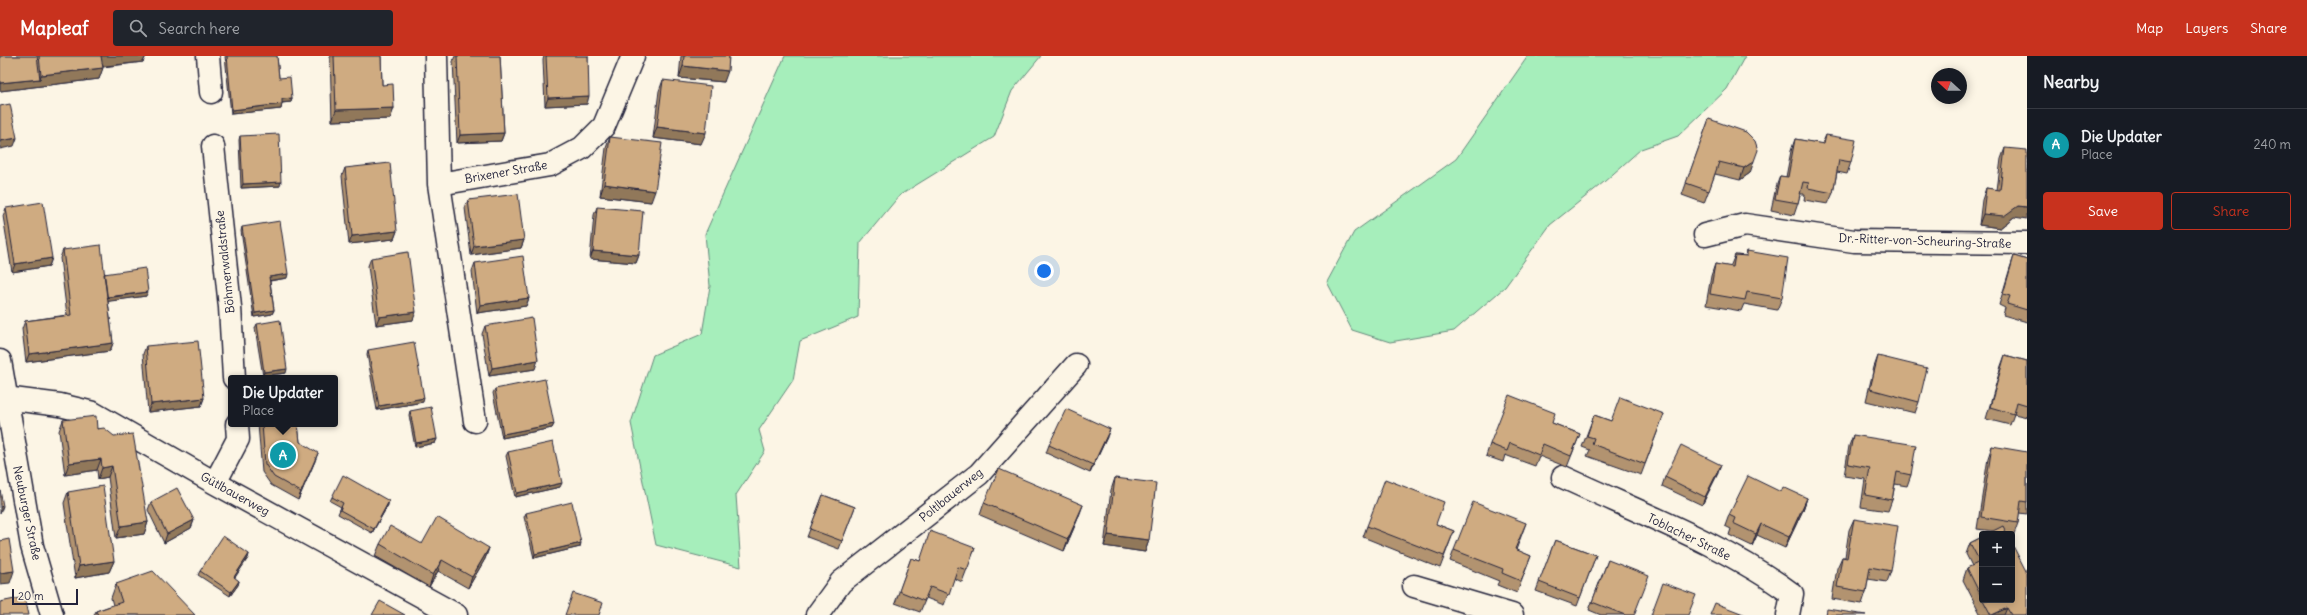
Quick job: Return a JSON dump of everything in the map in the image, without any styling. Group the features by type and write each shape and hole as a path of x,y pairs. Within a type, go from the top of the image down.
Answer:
{"street":[{"path":"208,56 211,92"},
{"path":"436,56 439,184 475,421"},
{"name":"Brixener Straße","path":"439,184 550,166 582,148 604,126 633,56"},
{"name":"Böhmerwaldstraße","path":"213,146 230,307 234,375"},
{"name":"Dr.-Ritter-von-Scheuring-Straße","path":"1705,235 1745,225 1854,241 2027,243"},
{"name":"Neuburger Straße","path":"0,362 3,398 32,546 52,615"},
{"name":"Poltlbauerweg","path":"817,615 841,582 979,474 1076,365"},
{"name":"Gütlbauerweg","path":"3,398 60,405 93,413 215,483 456,615"},
{"path":"215,483 238,439 237,427"},
{"name":"Toblacher Straße","path":"1563,477 1686,534 1767,575 1792,594 1788,615"},
{"path":"1414,586 1512,615"}],"green space":[{"path":"785,56 1041,56 1012,91 994,137 900,195 860,243 858,317 800,341 793,380 759,430 765,451 736,495 741,567 656,545 631,423 653,355 702,334 710,286 705,234"},
{"path":"1528,56 1745,56 1727,89 1678,136 1641,149 1604,182 1550,225 1505,287 1454,331 1390,342 1352,330 1327,282 1354,232 1456,159"}],"building":[{"path":"0,56 37,56 40,79 0,83"},
{"path":"39,56 101,56 103,68 41,75"},
{"path":"227,56 277,56 279,78 290,77 292,98 282,99 282,104 232,110"},
{"path":"334,56 381,56 382,85 393,84 394,108 336,110"},
{"path":"457,56 500,56 504,133 460,135"},
{"path":"546,56 588,56 589,96 548,98"},
{"path":"684,56 729,56 728,71 683,66"},
{"path":"663,80 711,86 706,133 657,127"},
{"path":"10,104 17,138 0,141 0,106"},
{"path":"1709,119 1746,132 1755,141 1758,150 1754,161 1744,168 1719,162 1709,191 1686,183"},
{"path":"279,134 281,182 243,184 240,136"},
{"path":"1826,135 1856,140 1851,162 1839,160 1833,193 1808,188 1809,183 1803,182 1798,203 1775,199 1780,176 1788,177 1795,139 1824,144"},
{"path":"610,137 662,143 655,191 604,184"},
{"path":"2005,148 2027,150 2027,207 2018,206 2004,216 1983,214 1986,188 2000,190"},
{"path":"390,163 397,231 352,236 345,168"},
{"path":"518,194 524,240 474,246 468,200"},
{"path":"43,202 52,258 15,264 6,208"},
{"path":"597,207 643,211 639,255 593,251"},
{"path":"280,221 288,274 269,277 274,310 255,313 242,227"},
{"path":"101,245 113,343 29,354 25,321 71,315 63,250"},
{"path":"1747,251 1788,258 1782,298 1747,292 1745,300 1710,294 1715,264 1733,267 1735,255 1747,256"},
{"path":"408,252 416,312 379,317 371,258"},
{"path":"523,256 529,298 480,305 475,263"},
{"path":"2014,256 2027,260 2027,310 2007,304 2010,296 2003,294"},
{"path":"145,268 148,292 107,297 104,274"},
{"path":"532,318 538,360 492,368 485,326"},
{"path":"280,320 287,369 264,372 257,324"},
{"path":"198,341 204,398 151,404 146,346"},
{"path":"414,342 424,398 379,406 368,350"},
{"path":"2005,355 2027,361 2027,405 2017,402 2014,414 1990,407"},
{"path":"1878,356 1927,368 1919,402 1870,389"},
{"path":"545,379 554,424 503,434 495,389"},
{"path":"1509,395 1555,413 1552,423 1580,434 1571,456 1543,444 1539,455 1510,443 1507,451 1490,444"},
{"path":"1620,397 1664,414 1645,464 1592,444 1594,438 1587,436 1594,415 1611,421"},
{"path":"431,407 437,439 416,443 410,411"},
{"path":"1066,409 1110,429 1093,465 1049,445"},
{"path":"96,416 97,429 104,428 114,436 133,434 148,522 121,526 112,466 102,468 101,459 69,463 63,420"},
{"path":"262,427 298,427 300,442 318,453 301,492 274,477 265,464"},
{"path":"1853,435 1916,445 1911,475 1897,472 1892,500 1865,495 1870,468 1848,464"},
{"path":"553,442 562,483 517,493 508,452"},
{"path":"1681,445 1721,465 1705,497 1665,477"},
{"path":"1992,446 2027,452 2027,502 2021,501 2018,523 1981,517"},
{"path":"999,469 1083,505 1068,539 984,503"},
{"path":"343,475 389,501 374,529 340,510 343,503 332,497"},
{"path":"1748,476 1781,492 1783,487 1807,498 1789,537 1761,524 1756,534 1733,523 1735,518 1729,515"},
{"path":"1115,478 1156,483 1149,540 1108,535"},
{"path":"1385,479 1444,502 1436,524 1454,531 1444,556 1367,526"},
{"path":"103,486 114,561 79,566 68,492"},
{"path":"177,488 194,520 167,534 151,502"},
{"path":"0,490 3,506 0,507"},
{"path":"823,495 855,507 842,541 810,529"},
{"path":"572,502 581,543 535,554 526,513"},
{"path":"1473,502 1526,523 1515,549 1531,556 1521,581 1502,573 1503,569 1454,550"},
{"path":"437,517 489,548 472,577 442,560 433,575 380,544 390,526 422,544"},
{"path":"1854,519 1898,526 1891,571 1870,567 1866,592 1837,587 1842,557 1847,558"},
{"path":"2003,526 2006,531 1993,531"},
{"path":"930,531 975,548 967,570 958,567 949,594 930,587 924,601 899,591 911,558 920,561"},
{"path":"223,536 249,554 234,577 239,581 231,592 200,571"},
{"path":"1979,538 1979,560 1970,543"},
{"path":"9,539 14,571 0,573 0,541"},
{"path":"1555,540 1596,555 1580,598 1539,582"},
{"path":"2015,550 2027,573 2027,614 2011,615 2007,608 1991,615 1985,603 2015,603"},
{"path":"1608,560 1649,576 1634,615 1625,615 1592,602"},
{"path":"1979,562 1979,592 1967,568"},
{"path":"153,571 195,615 98,615 96,611 122,602 116,584"},
{"path":"1663,583 1696,595 1688,615 1651,615"},
{"path":"573,593 603,603 599,615 565,615"},
{"path":"25,597 29,615 0,615 0,602"},
{"path":"380,601 405,615 372,615"},
{"path":"1715,603 1746,615 1710,615"},
{"path":"1827,609 1866,615 1826,615"}],"place":[{"name":"Die Updater","path":"283,455"}]}
